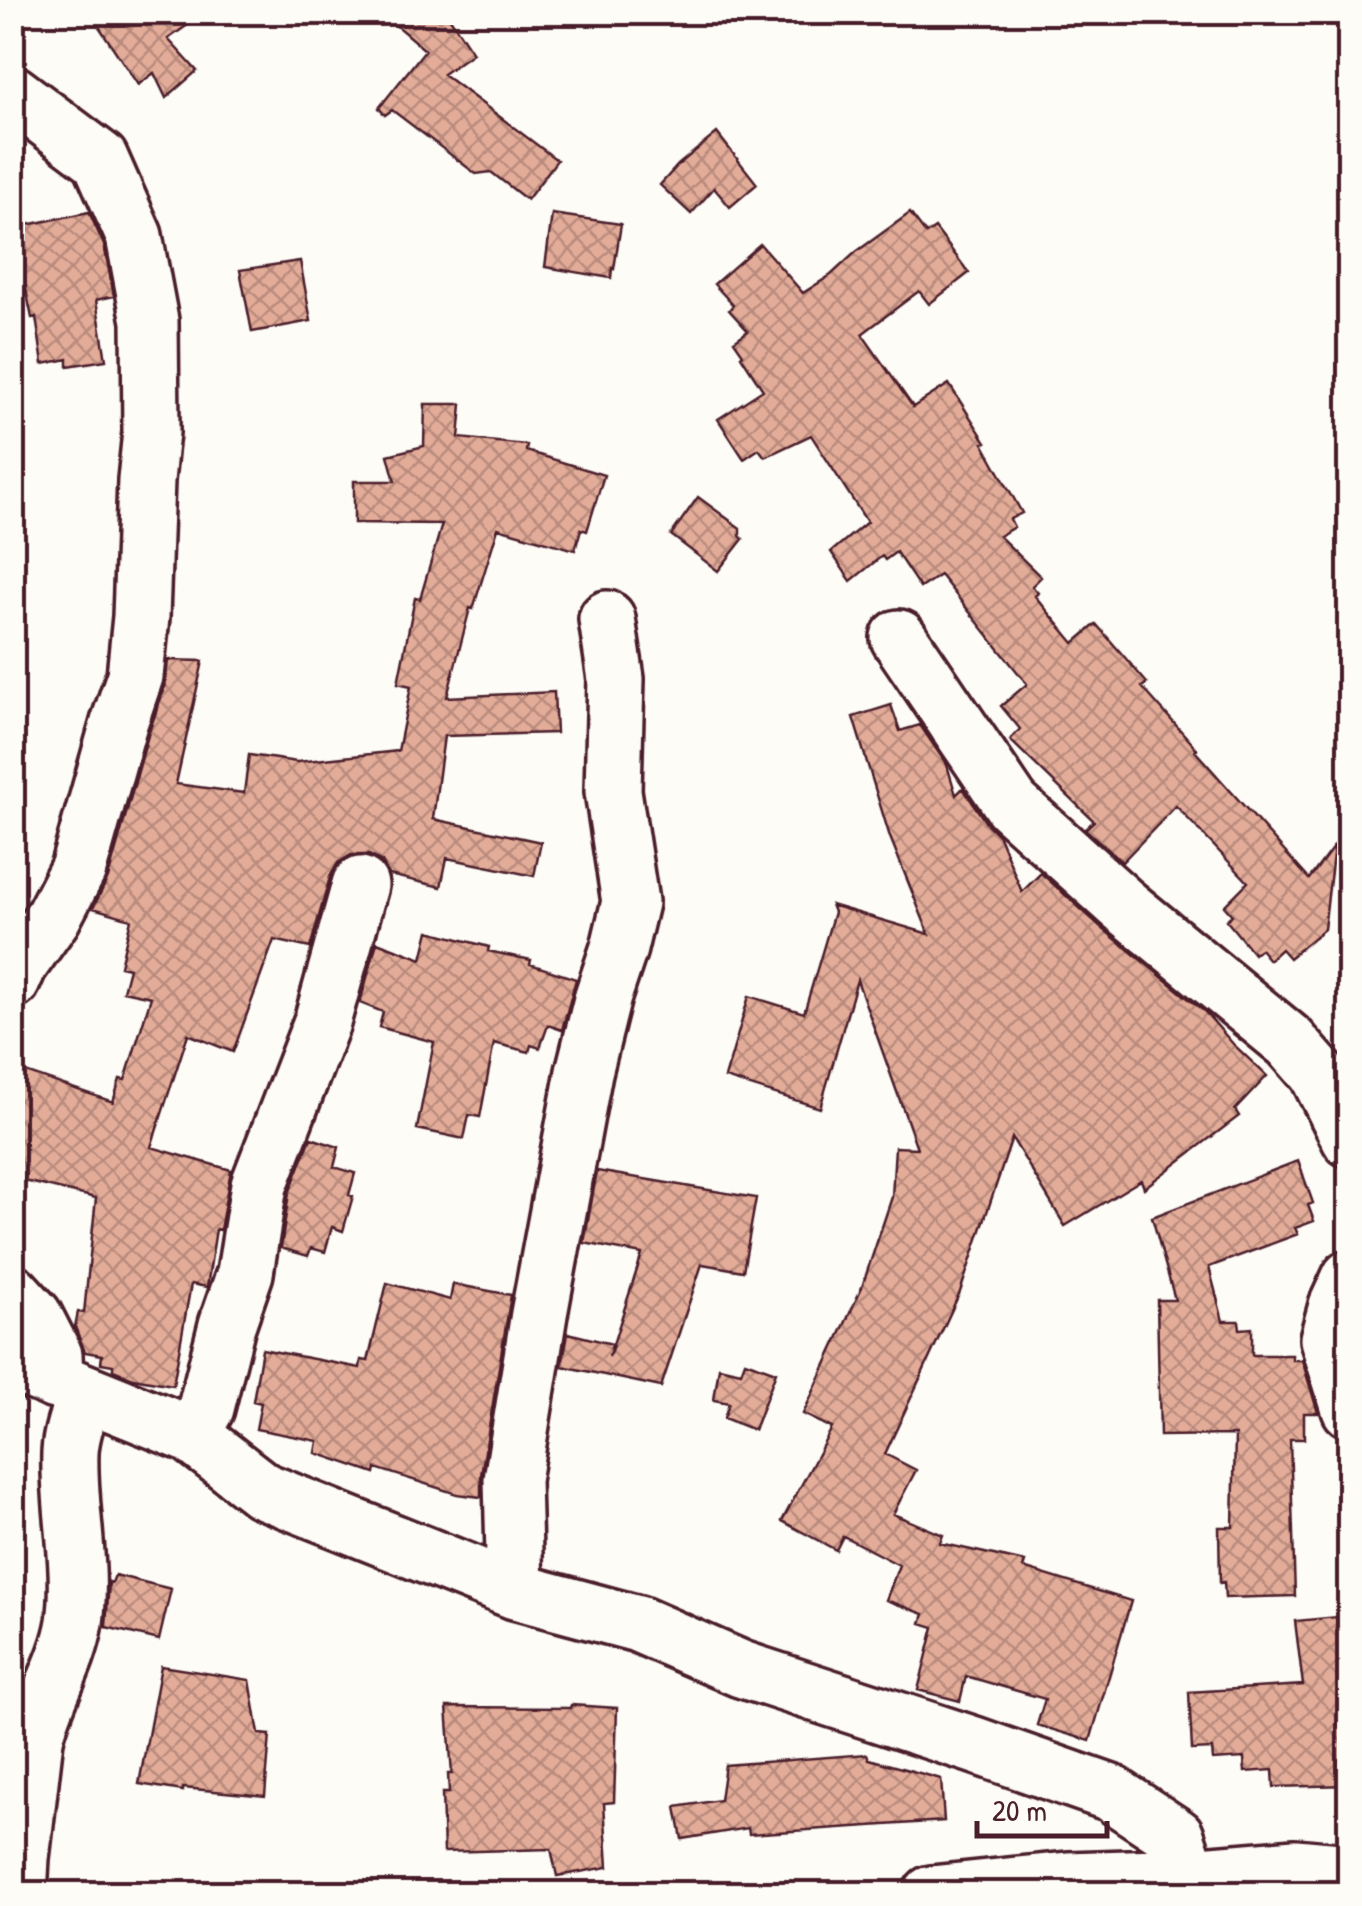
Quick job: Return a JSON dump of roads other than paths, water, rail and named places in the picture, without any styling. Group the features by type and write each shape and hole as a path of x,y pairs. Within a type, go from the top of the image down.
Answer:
{"street":[{"path":"12,93 100,158 134,236 150,321 151,432 135,676 78,869 12,981"},
{"path":"516,1591 512,1480 538,1314 584,1072 630,902 613,791 616,679 607,619"},
{"path":"898,638 1012,805 1122,904 1290,1042 1317,1073 1350,1138"},
{"path":"192,1436 206,1408 227,1325 246,1272 258,1185 322,1022 360,885"},
{"path":"1350,1278 1328,1339 1350,1409"},
{"path":"12,1292 34,1316 54,1355 51,1379 73,1430 70,1454 77,1586 75,1622 65,1662 26,1718 19,1894"},
{"path":"51,1379 192,1436 262,1490 516,1591 638,1624 741,1668 1111,1793 1176,1836 1189,1876"},
{"path":"931,1894 1068,1880 1295,1868 1350,1872"}]}
